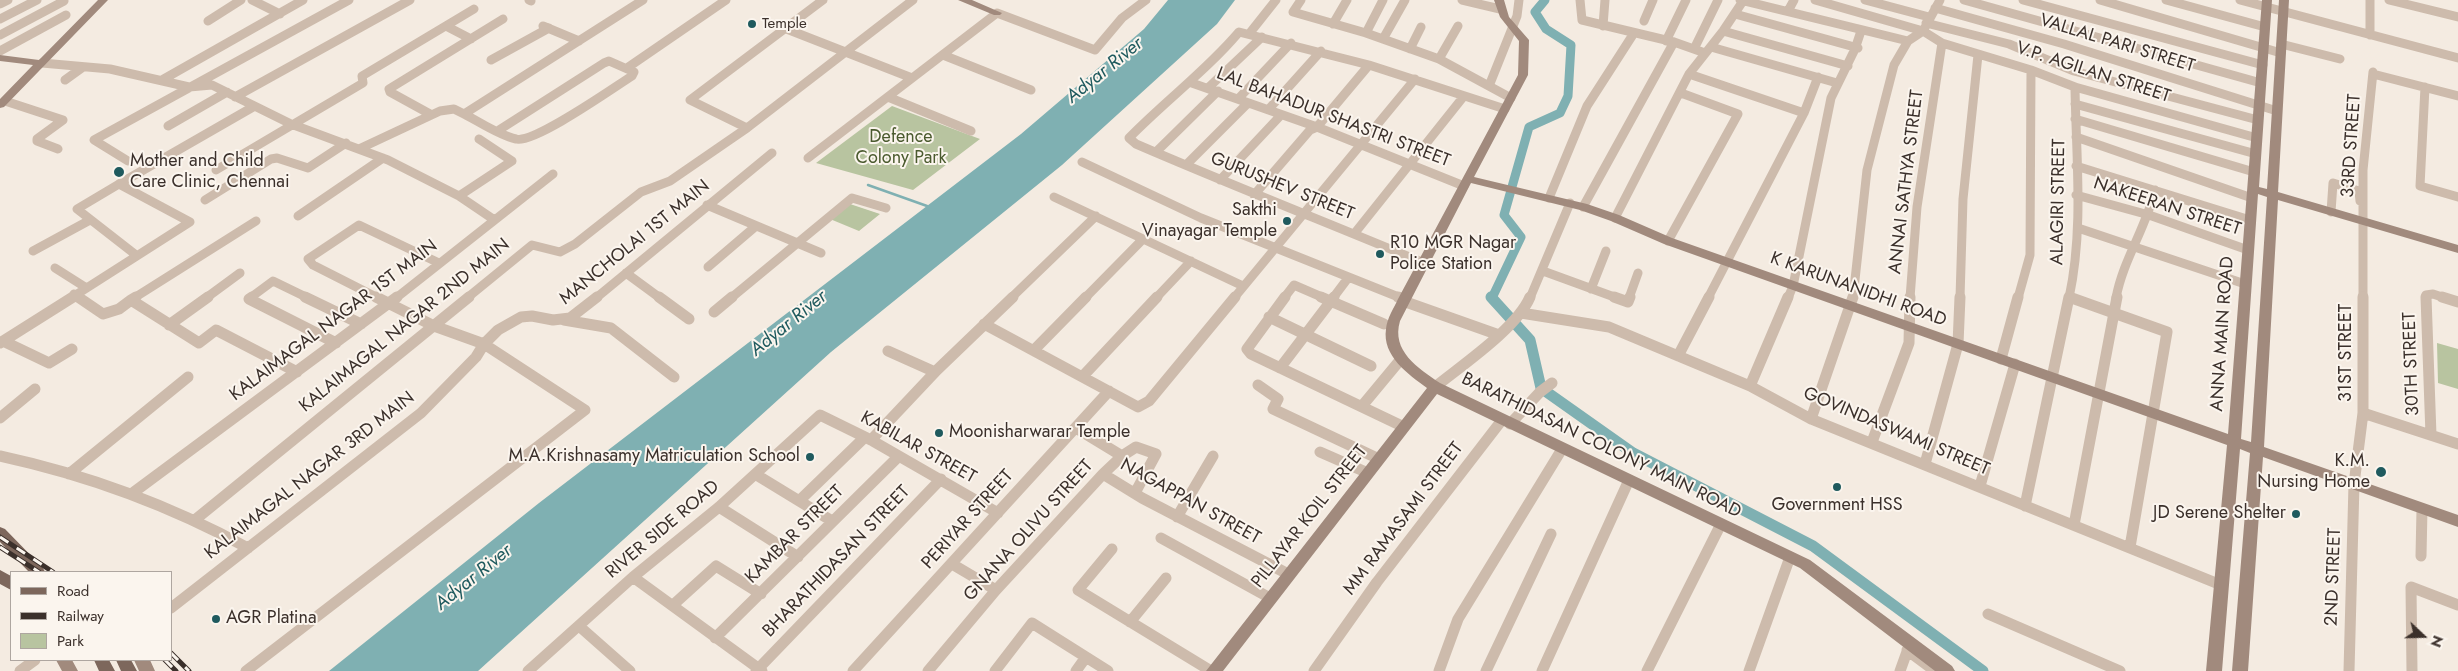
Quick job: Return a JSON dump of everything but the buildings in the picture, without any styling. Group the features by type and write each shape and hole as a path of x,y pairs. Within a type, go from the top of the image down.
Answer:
{"main road":[{"path":"2,103 102,0"},
{"path":"963,0 997,13"},
{"path":"2240,671 2257,450 2284,0"},
{"name":"ANNA MAIN ROAD","path":"2214,671 2234,441 2267,3"},
{"name":"BARATHIDASAN COLONY MAIN ROAD","path":"1499,4 1511,26 1524,40 1523,75 1404,300 1392,329 1393,345 1401,358 1435,387 1805,564 1836,586 1909,647 1947,671"},
{"path":"0,58 42,63"},
{"name":"K KARUNANIDHI ROAD","path":"1466,182 1549,198 1584,207 1725,262 2153,411 2458,521"},
{"path":"2252,193 2271,194 2458,249"},
{"name":"PILLAYAR KOIL STREET","path":"1213,671 1435,387"},
{"path":"0,533 37,571"}],"street":[{"path":"0,4 8,0"},
{"path":"0,19 36,0"},
{"path":"208,21 241,0"},
{"path":"252,0 280,14"},
{"path":"162,80 303,0"},
{"path":"128,160 94,140 349,0"},
{"path":"168,126 410,0"},
{"path":"464,114 643,0"},
{"path":"627,68 726,0"},
{"path":"819,1 690,100 747,128 913,0"},
{"path":"808,158 997,13 1095,50 1122,18 1146,0"},
{"path":"1249,34 1276,0"},
{"path":"1301,0 1293,12 1383,38 1439,59 1511,98"},
{"path":"1333,24 1347,0"},
{"path":"1366,33 1383,0"},
{"path":"1383,38 1405,0"},
{"path":"1462,0 1499,4"},
{"path":"1488,86 1511,26 1517,16 1519,0"},
{"path":"1580,0 1582,20 1837,83"},
{"path":"1602,26 1605,0"},
{"path":"1644,21 1652,0"},
{"path":"1584,207 1670,42 1686,0"},
{"path":"1694,49 1718,0"},
{"path":"1615,218 1681,93 1689,74 1723,32 1735,14 1741,0 1861,31 1908,40"},
{"path":"1788,11 1794,0"},
{"path":"1815,0 1926,23 2009,44 2074,71 2258,120"},
{"path":"1865,0 1926,23"},
{"path":"1964,0 2261,84"},
{"path":"2023,0 2263,65"},
{"path":"2100,0 2264,48 2340,59"},
{"path":"2166,0 2264,27"},
{"path":"2240,0 2267,3 2283,13 2458,58"},
{"path":"2370,0 2370,35"},
{"path":"2389,0 2418,4 2458,17"},
{"path":"0,35 64,1"},
{"path":"1811,419 1852,306 1859,260 1867,170 1894,65 1908,40 1926,23 1937,4"},
{"name":"VALLAL PARI STREET","path":"1937,4 2277,111"},
{"path":"216,170 363,82 362,76 474,9"},
{"path":"1735,14 1858,48"},
{"path":"0,51 66,15"},
{"path":"430,114 390,92 389,89 503,19"},
{"name":"V.P. AGILAN STREET","path":"1926,23 1942,43 2031,70 2075,86 2257,138"},
{"path":"446,26 471,38"},
{"path":"491,60 546,26 579,41"},
{"path":"1439,59 1458,26"},
{"path":"1410,49 1421,27"},
{"path":"784,28 912,78"},
{"path":"1750,386 1793,286 1831,98 1837,83 1858,48 1861,31"},
{"path":"1189,82 1215,60 1239,32 1321,51 1415,79 1505,109"},
{"path":"1723,32 1848,66"},
{"path":"1549,198 1587,106 1634,33"},
{"path":"1208,87 1262,37"},
{"path":"1238,99 1291,43"},
{"name":"ANNAI SATHYA STREET","path":"1872,442 1909,343 1908,326 1917,206 1942,43"},
{"path":"1268,110 1321,51"},
{"path":"1925,464 1958,344 1963,199 1978,54"},
{"path":"943,55 1031,90"},
{"path":"361,148 430,114 454,109 517,140 540,133 632,76 634,72 609,61 604,63 499,130"},
{"path":"42,63 110,69 189,87 212,85 253,107 291,124 361,148 383,158 459,196 493,219"},
{"path":"1254,195 1369,65"},
{"path":"65,80 83,67"},
{"path":"2001,359 2030,255 2031,70"},
{"name":"33RD STREET","path":"2361,220 2363,170 2373,73 2425,87"},
{"path":"1689,74 1804,113"},
{"path":"1678,356 1725,262 1804,113 1818,78"},
{"path":"984,324 1138,407 1142,406 1149,401 1415,79"},
{"name":"LAL BAHADUR SHASTRI STREET","path":"1189,82 1208,87 1281,116 1316,127 1409,164 1466,182"},
{"name":"GURUSHEV STREET","path":"1189,82 1133,133 1129,140 1254,195 1305,213 1424,263"},
{"name":"ALAGIRI STREET","path":"2025,506 2076,270 2078,228 2075,86"},
{"path":"2458,96 2425,87 2420,186 2458,197"},
{"path":"1156,152 1218,91"},
{"path":"1668,241 1738,114 1681,93"},
{"path":"1354,234 1464,96"},
{"path":"888,97 971,131"},
{"path":"2,103 63,120 37,139 58,149"},
{"path":"1186,165 1248,103"},
{"path":"2075,104 2256,154"},
{"path":"136,255 77,209 253,107"},
{"path":"1220,180 1281,116"},
{"path":"2075,119 2254,172"},
{"name":"KALAIMAGAL NAGAR 2ND MAIN","path":"196,519 532,245 560,252 575,244 641,192 670,181 747,128"},
{"path":"2076,137 2252,193"},
{"path":"459,196 512,161 479,139"},
{"path":"204,200 271,159 277,158 308,168 346,143"},
{"name":"MANCHOLAI 1ST MAIN","path":"484,344 510,323 520,318 531,315 552,321 564,320 574,316 772,153"},
{"path":"298,216 383,158"},
{"path":"1082,162 1124,183 1274,248 1404,300 1499,335"},
{"path":"2076,166 2250,220"},
{"name":"KALAIMAGAL NAGAR 1ST MAIN","path":"134,492 388,304 493,219 553,174"},
{"path":"1,342 190,222 118,184"},
{"path":"2331,212 2333,184 2357,190 2361,193 2361,220"},
{"path":"2074,525 2120,278 2149,216 2155,190"},
{"name":"NAKEERAN STREET","path":"2076,195 2149,216 2248,250"},
{"path":"1054,197 1243,286"},
{"path":"714,312 796,242 852,198 886,208"},
{"path":"1435,387 1499,335 1526,307 1570,204"},
{"path":"707,206 821,253"},
{"path":"799,501 868,438 1096,216"},
{"path":"33,251 90,220"},
{"name":"31ST STREET","path":"2354,484 2363,412 2361,220"},
{"path":"74,294 103,314 119,308 256,221"},
{"path":"246,671 585,410 484,344 434,326 388,304 310,263 308,259 353,227 359,226 439,263"},
{"path":"708,267 756,226"},
{"path":"2078,228 2245,284"},
{"path":"1034,350 1143,239"},
{"path":"1591,290 1606,251"},
{"path":"1083,376 1191,261"},
{"path":"56,268 86,287"},
{"path":"1543,271 1628,302 1638,273"},
{"path":"169,325 240,273"},
{"path":"626,273 689,319"},
{"path":"1280,368 1348,278"},
{"path":"336,343 248,298 273,281 361,324"},
{"path":"1384,324 1294,285 1247,349 1251,354 1404,426"},
{"name":"30TH STREET","path":"2431,435 2426,295 2429,294 2458,302"},
{"path":"2069,297 2167,332 2130,547"},
{"path":"131,300 199,342 216,330 297,372"},
{"name":"GOVINDASWAMI STREET","path":"1521,313 1609,327 1750,386 1811,419 1872,442 2221,585"},
{"path":"1269,317 1371,366"},
{"path":"564,320 611,328 674,377"},
{"path":"1,342 49,363 72,349"},
{"name":"KALAIMAGAL NAGAR 3RD MAIN","path":"172,607 421,413 476,358 484,344"},
{"path":"888,351 935,372"},
{"path":"1362,406 1401,358"},
{"path":"1980,486 2015,364"},
{"path":"69,474 188,377"},
{"name":"MM RAMASAMI STREET","path":"1314,671 1377,582 1506,422 1520,416 1544,387 1552,382"},
{"path":"1258,385 1278,399 1273,409 1378,459"},
{"path":"0,418 35,389"},
{"name":"PERIYAR STREET","path":"853,671 1109,391"},
{"path":"2363,412 2458,444"},
{"name":"KABILAR STREET","path":"820,415 868,438 998,513"},
{"name":"RIVER SIDE ROAD","path":"528,671 633,577 719,507 820,415"},
{"name":"GNANA OLIVU STREET","path":"928,671 996,590 1103,474 1122,456 1076,428"},
{"path":"1122,456 1136,447 1156,454 1135,494"},
{"path":"1439,671 1458,619 1562,449"},
{"path":"1320,452 1368,473"},
{"path":"0,456 50,466 69,474 134,492 196,519 248,548"},
{"name":"KAMBAR STREET","path":"716,638 899,456"},
{"path":"1177,517 1213,456"},
{"path":"755,474 832,521"},
{"name":"NAGAPPAN STREET","path":"1103,474 1177,517 1288,574"},
{"name":"BHARATHIDASAN STREET","path":"759,670 941,479"},
{"path":"1542,671 1629,480"},
{"name":"2ND STREET","path":"2348,671 2354,484"},
{"path":"719,507 798,557"},
{"path":"2421,556 2422,508"},
{"path":"1647,671 1721,524"},
{"path":"1486,671 1551,534"},
{"path":"1161,538 1270,598"},
{"path":"1112,548 1078,590 1213,671"},
{"path":"1749,671 1790,557"},
{"path":"952,564 996,590"},
{"path":"673,606 716,566 761,594"},
{"path":"633,577 759,670"},
{"path":"1130,622 1166,578"},
{"path":"2412,671 2411,587 2458,604"},
{"path":"1988,614 2120,671"},
{"path":"994,671 1032,624 1108,671"},
{"path":"579,626 630,671"},
{"path":"1900,671 1909,647 1935,671"},
{"path":"1076,671 1086,657"},
{"path":"20,671 34,661"}],"green space":[{"name":"Defence Colony Park","path":"892,106 980,139 913,190 816,163"},
{"path":"850,204 880,214 859,231 830,219"},
{"path":"2437,343 2458,349 2458,389 2438,383"}],"water":[{"name":"Adyar River","path":"1168,0 1235,0 1217,24 1062,165 831,352 478,671 329,671 539,503 1021,134 1144,29"}],"waterway":[{"path":"1492,298 1521,237 1504,215 1529,127 1560,113 1568,96 1571,45 1546,29 1535,12 1545,0"},
{"path":"868,185 927,206"},
{"path":"1491,297 1530,340 1541,388 1633,453 1813,546 1983,671"}],"railway":[{"path":"0,537 51,571"},
{"path":"0,547 37,571"},
{"path":"172,654 189,671"},
{"path":"166,661 176,671"}],"place":[{"name":"Temple","path":"752,24"},
{"name":"Mother and Child Care Clinic, Chennai","path":"119,172"},
{"name":"Sakthi Vinayagar Temple","path":"1287,221"},
{"name":"R10 MGR Nagar Police Station","path":"1380,254"},
{"name":"Moonisharwarar Temple","path":"939,433"},
{"name":"M.A.Krishnasamy Matriculation School","path":"810,457"},
{"name":"K.M. Nursing Home","path":"2381,472"},
{"name":"Government HSS","path":"1837,487"},
{"name":"JD Serene Shelter","path":"2296,514"},
{"name":"AGR Platina","path":"216,619"}]}
